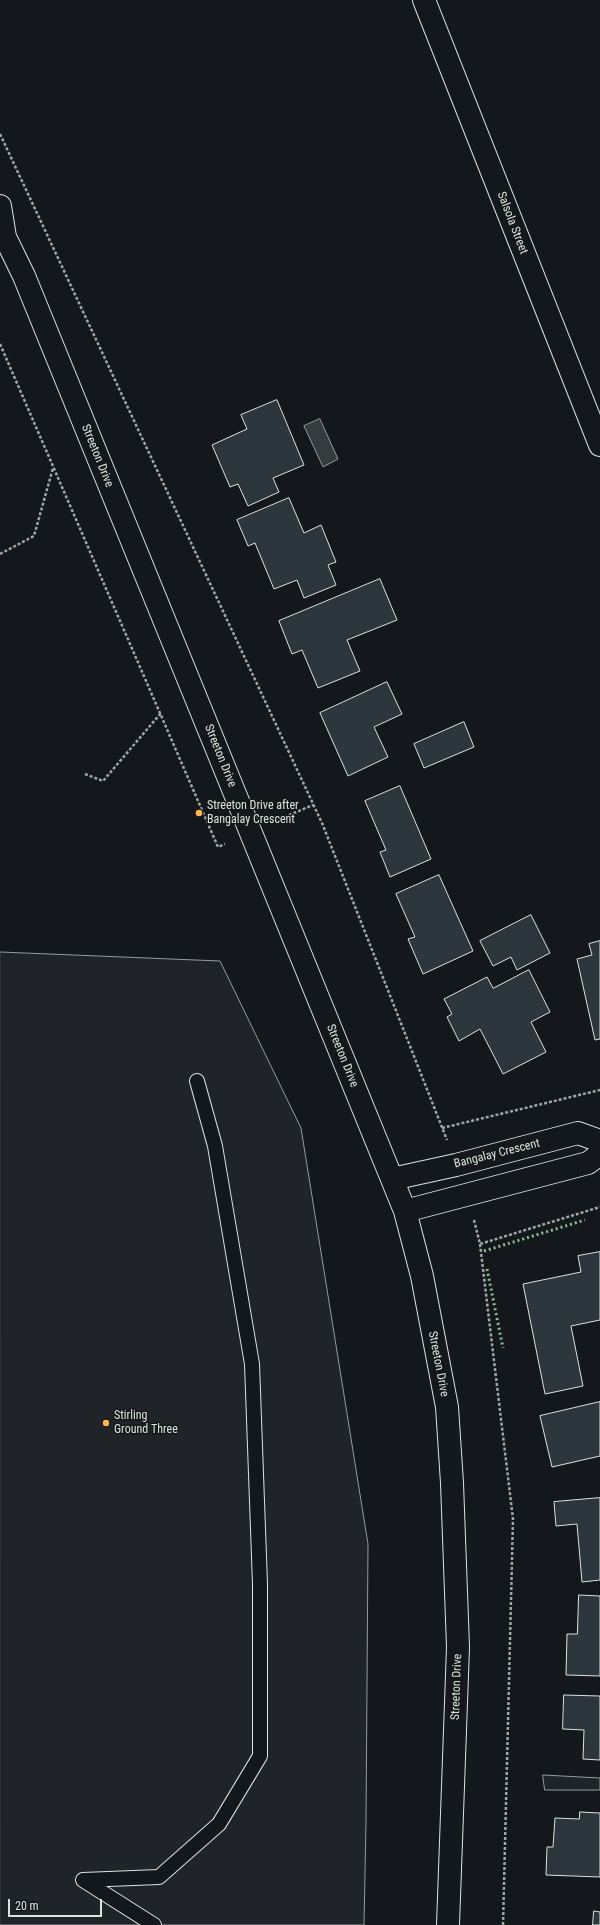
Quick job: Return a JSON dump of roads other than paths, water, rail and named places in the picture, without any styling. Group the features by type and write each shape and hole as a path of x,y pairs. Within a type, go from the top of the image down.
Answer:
{"main road":[{"name":"Salsola Street","path":"424,0 600,445"},
{"name":"Streeton Drive","path":"0,206 2,234 24,276 392,1180 406,1211 422,1276 447,1407 452,1483 458,1647 448,1925"},
{"name":"Bangalay Crescent","path":"392,1180 578,1134 600,1141"},
{"path":"406,1211 588,1163 600,1154"}],"lane":[{"path":"154,1925 83,1880 159,1876 219,1824 260,1756 260,1584 252,1364 215,1146 197,1081"}],"place":[{"name":"Streeton Drive after Bangalay Crescent","path":"199,813"},
{"name":"Stirling Ground Three","path":"106,1423"}]}
